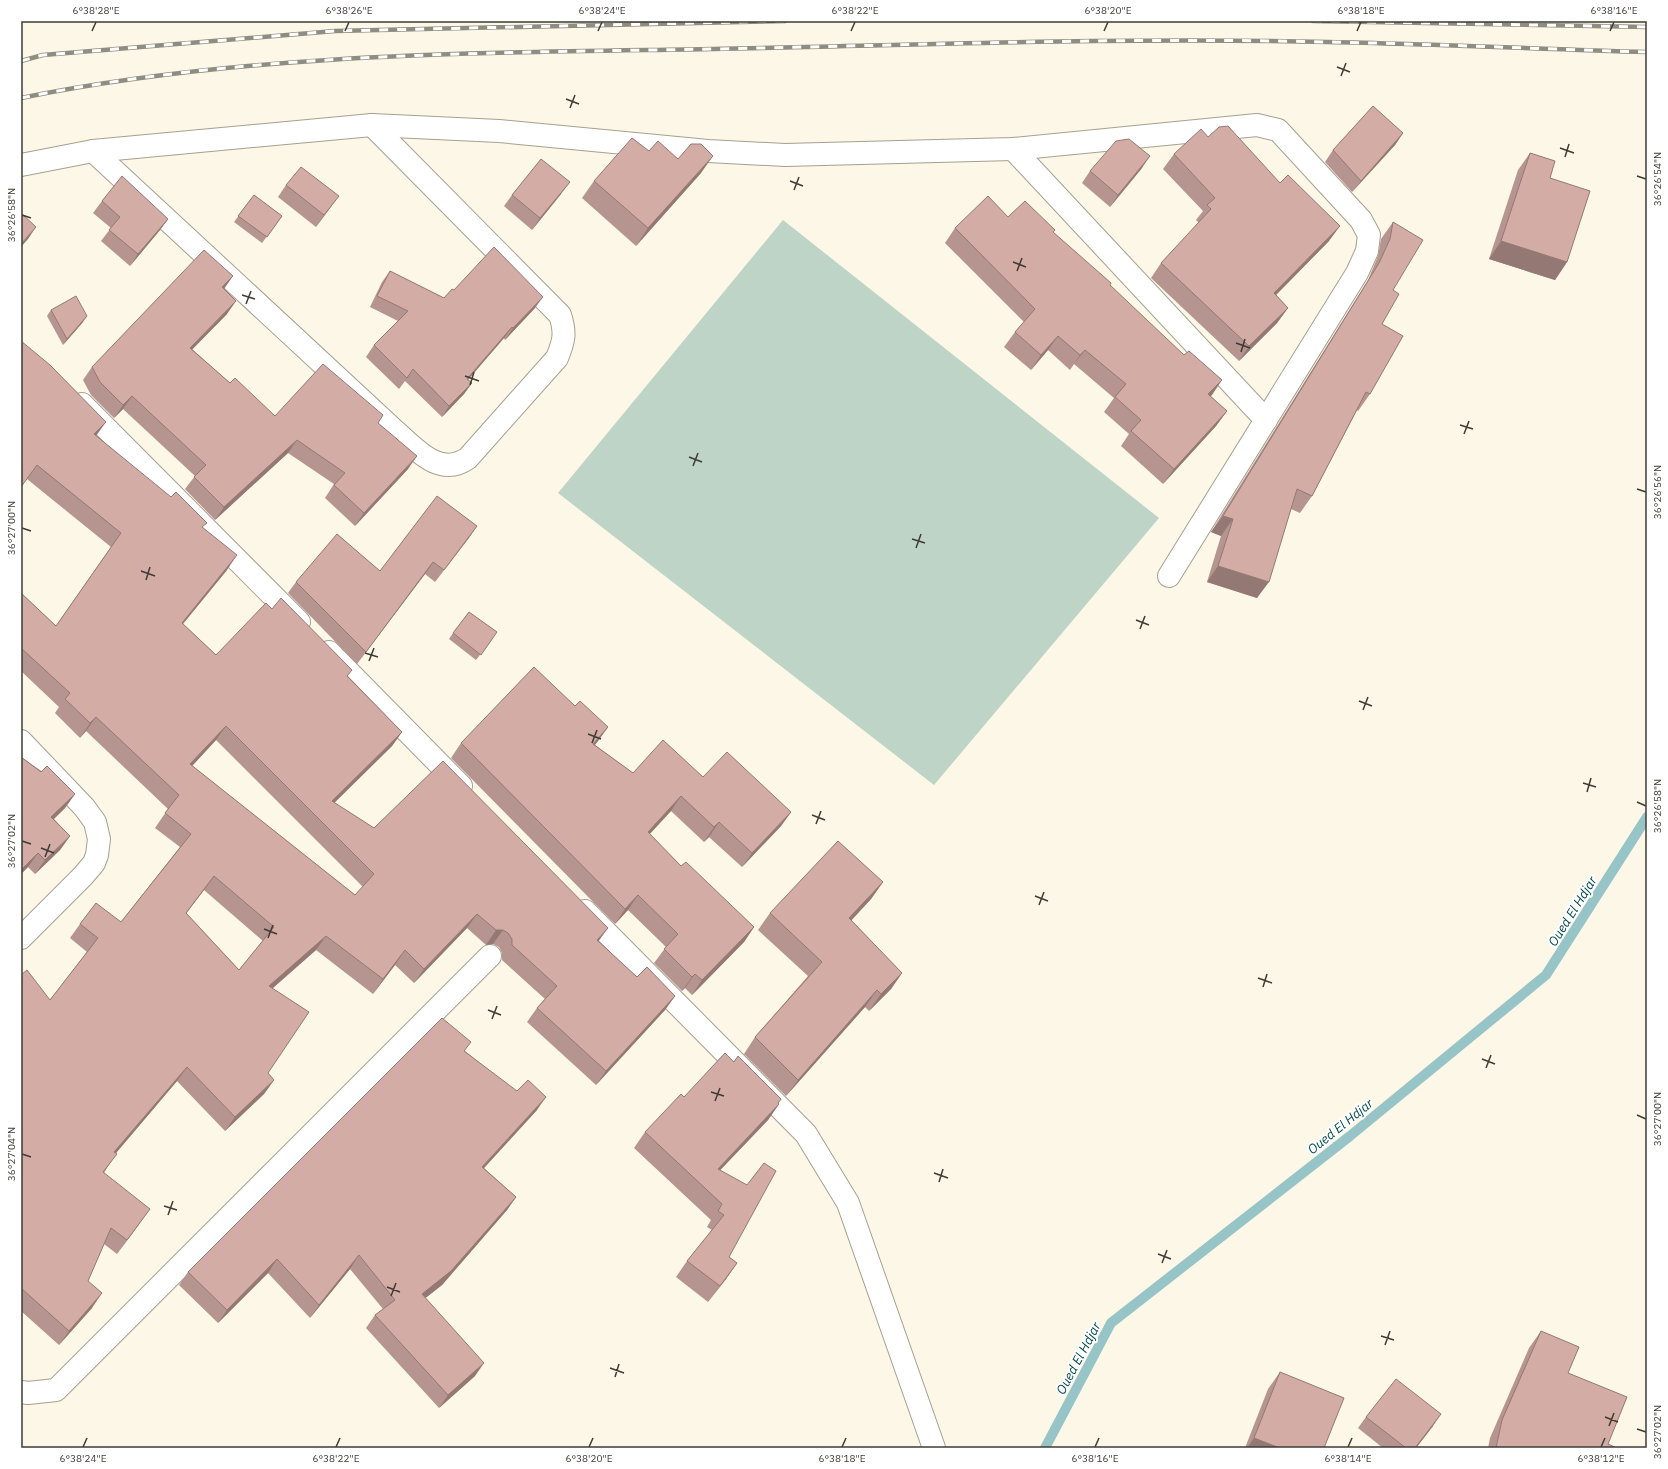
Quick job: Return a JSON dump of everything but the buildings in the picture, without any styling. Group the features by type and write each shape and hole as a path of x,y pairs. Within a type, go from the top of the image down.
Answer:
{"street":[{"path":"93,151 393,429 436,462 449,466 456,465 468,458 557,358 563,343 564,328 560,316 372,125"},
{"path":"21,165 93,151 372,125 499,132 708,151 785,155 1013,150 1257,125 1278,130 1361,220 1369,234 1367,251 1357,273 1169,576"},
{"path":"1013,150 1266,420"},
{"path":"66,387 475,800"},
{"path":"21,741 84,807 95,822 99,839 97,855 94,863 21,938"},
{"path":"570,896 806,1134 848,1203 934,1448"},
{"path":"21,1392 28,1393 56,1390 490,956"}],"green space":[{"path":"783,220 1159,518 934,785 558,493"}],"waterway":[{"name":"Oued El Hdjar","path":"1045,1448 1111,1323 1350,1136 1546,975 1647,817"}],"railway":[{"path":"21,61 43,55 335,31 785,21"},
{"path":"1313,21 1647,27"},
{"path":"21,98 106,83 279,63 453,54 1174,40 1368,43 1647,52"}]}
